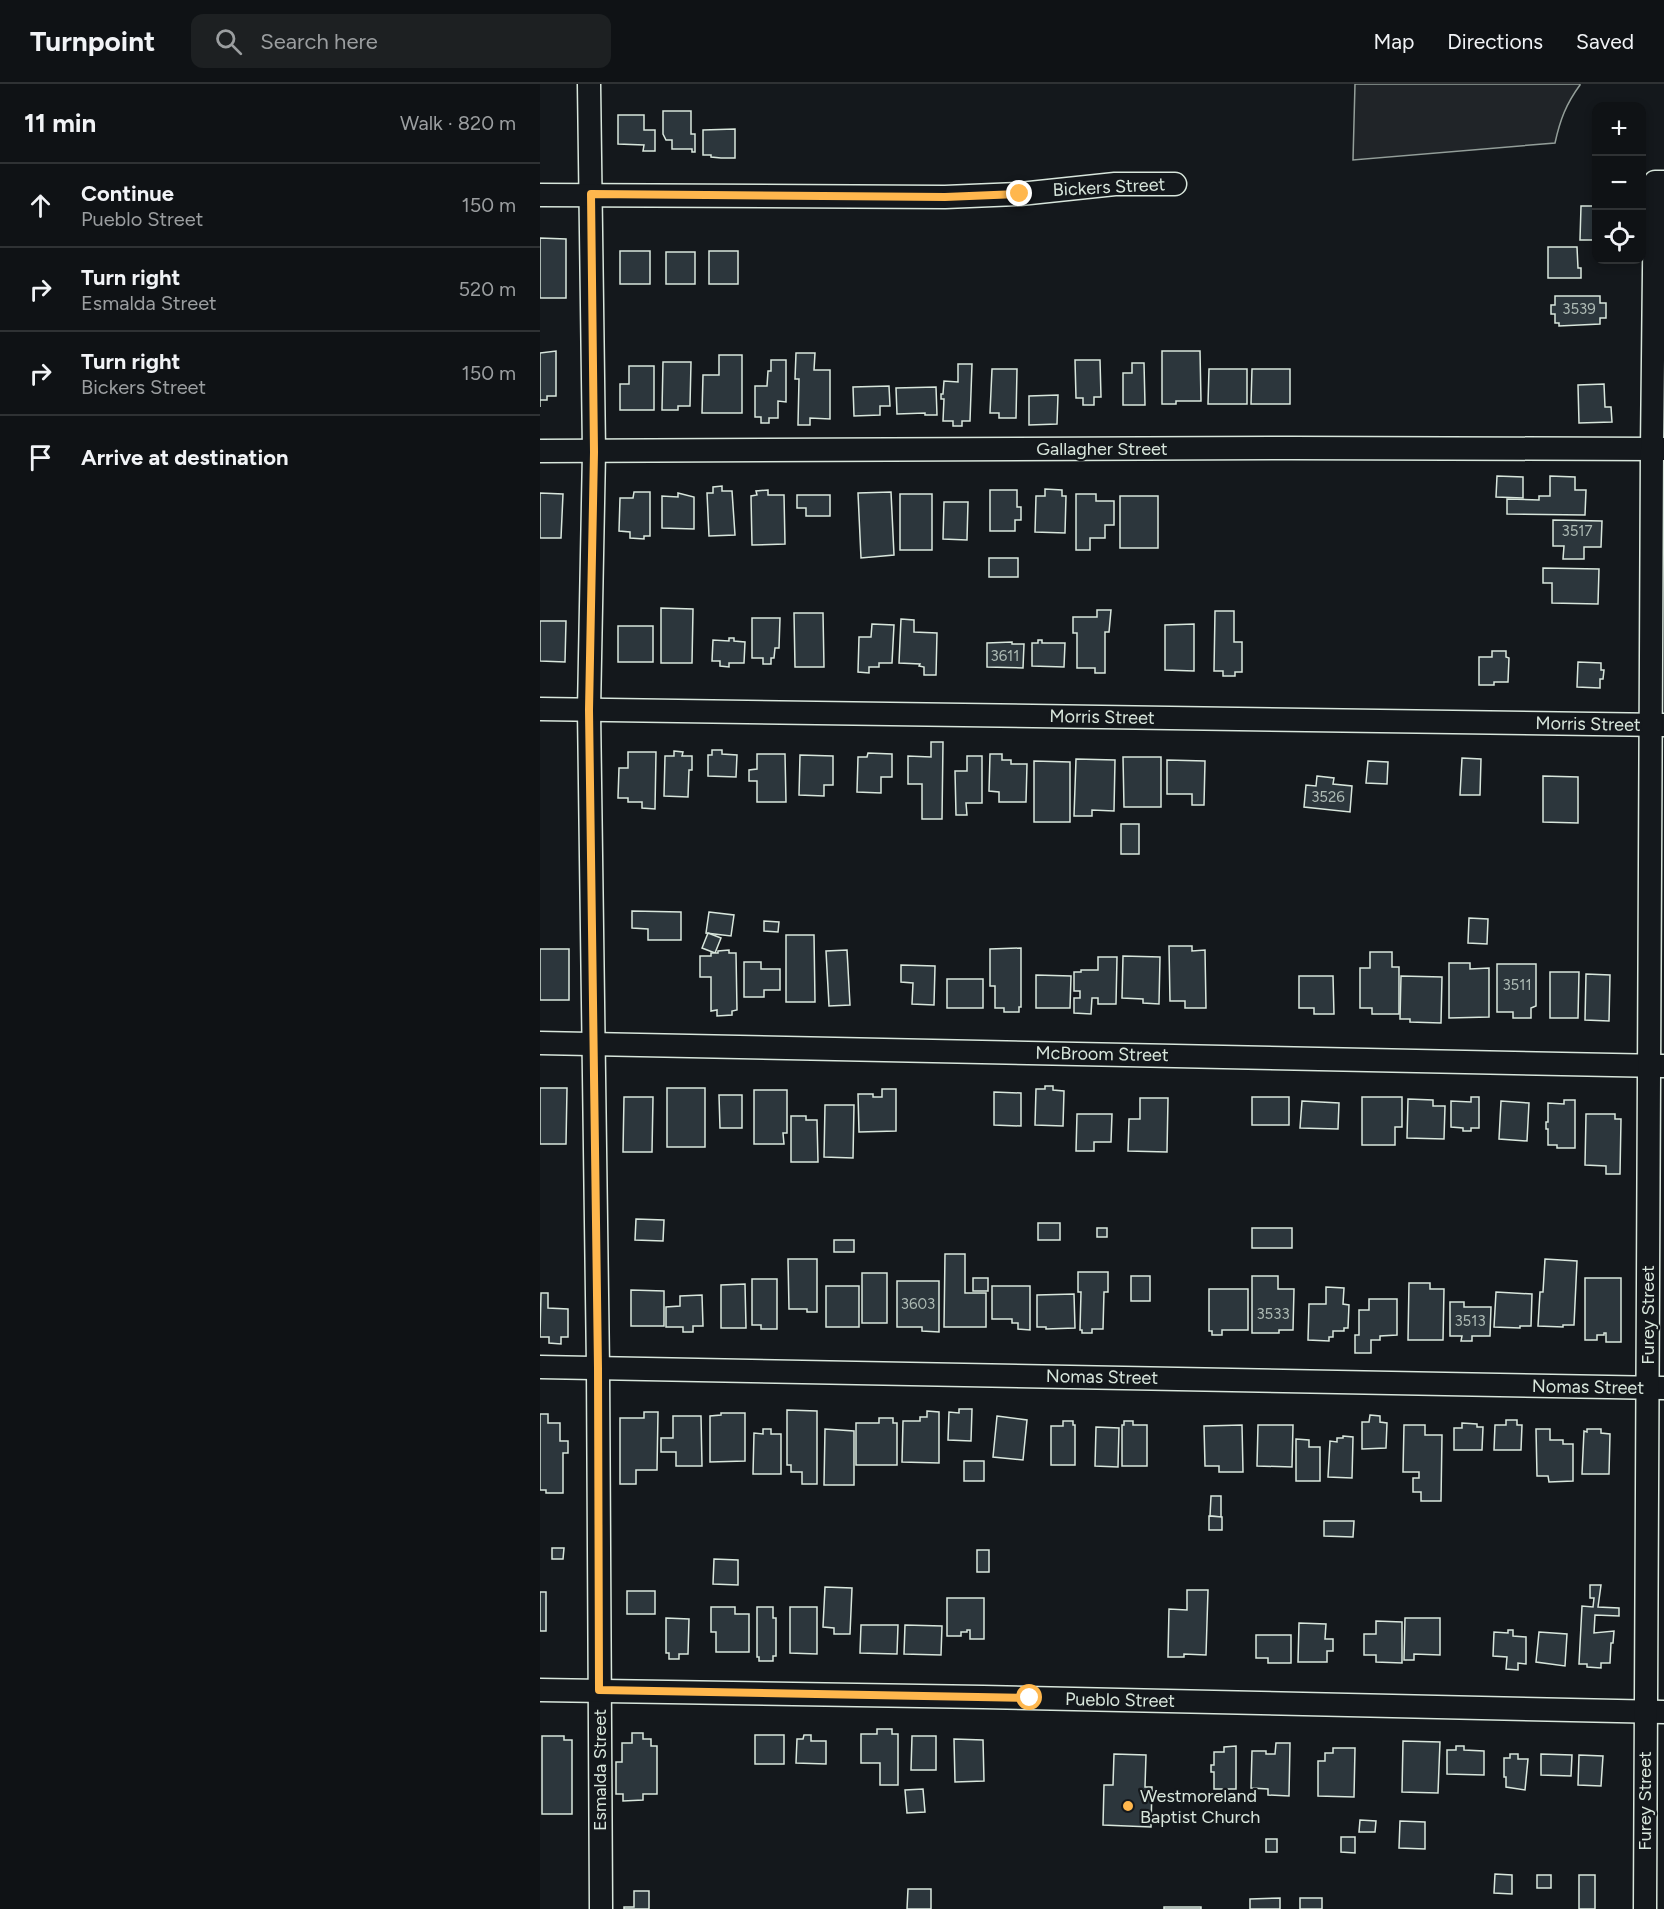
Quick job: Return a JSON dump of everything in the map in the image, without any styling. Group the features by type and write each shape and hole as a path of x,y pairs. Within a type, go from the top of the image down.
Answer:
{"street":[{"name":"Esmalda Street","path":"590,84 594,452 589,710 598,1368 601,1909"},
{"name":"Furey Street","path":"1645,1909 1655,1712 1660,182"},
{"name":"Bickers Street","path":"540,195 945,197 1020,194 1115,184 1175,184"},
{"name":"Gallagher Street","path":"540,451 1658,449"},
{"name":"Morris Street","path":"540,710 1657,725"},
{"name":"McBroom Street","path":"540,1043 1657,1066"},
{"name":"Nomas Street","path":"540,1367 1656,1388"},
{"name":"Pueblo Street","path":"540,1690 1655,1712"}],"shaded area":[{"path":"1355,84 1580,85 1564,112 1555,143 1353,160"}],"building":[{"path":"663,111 691,111 691,134 695,134 695,152 692,152 692,149 672,149 672,140 666,140 663,134"},
{"path":"618,115 644,115 644,130 655,130 655,151 643,151 644,145 618,144"},
{"path":"735,129 735,158 703,155 703,130"},
{"path":"1581,206 1592,206 1592,240 1580,240"},
{"path":"540,238 566,239 566,298 540,298"},
{"path":"1548,247 1577,247 1581,278 1548,278"},
{"path":"620,251 650,251 650,284 620,284"},
{"path":"709,251 738,251 738,284 709,284"},
{"path":"666,252 695,252 695,284 666,284"},
{"path":"1555,296 1600,296 1600,303 1606,303 1606,318 1600,318 1600,324 1559,326 1559,323 1555,323 1555,314 1551,314 1551,305 1555,305"},
{"path":"556,351 556,396 547,396 547,400 540,400 540,353"},
{"path":"1162,351 1200,351 1201,401 1176,401 1176,404 1162,404"},
{"path":"796,353 815,353 814,370 830,370 830,419 810,418 810,425 798,425 799,379 795,379"},
{"path":"719,355 742,355 742,413 702,413 703,375 719,375"},
{"path":"771,360 786,360 786,402 778,401 778,418 769,418 769,423 761,423 761,417 755,417 755,386 767,386"},
{"path":"1075,360 1100,360 1101,397 1094,397 1094,405 1083,405 1083,398 1076,398"},
{"path":"663,362 691,362 690,406 678,406 678,410 662,410"},
{"path":"1132,363 1144,363 1145,405 1123,405 1123,373 1132,373"},
{"path":"958,364 972,364 970,421 962,421 962,426 953,426 953,421 943,421 944,399 941,399 941,394 943,394 944,381 958,382"},
{"path":"629,366 654,366 654,410 620,410 620,384 629,384"},
{"path":"992,369 1017,369 1016,418 999,418 999,413 990,413"},
{"path":"1209,369 1247,369 1247,404 1208,404"},
{"path":"1252,369 1290,369 1290,404 1251,404"},
{"path":"1604,384 1605,407 1611,407 1612,422 1579,423 1578,385"},
{"path":"889,386 890,406 880,406 880,415 854,416 853,387"},
{"path":"936,387 937,415 897,414 896,388"},
{"path":"1058,395 1057,424 1029,425 1029,396"},
{"path":"1497,476 1523,477 1523,498 1496,497"},
{"path":"1550,476 1575,477 1575,490 1586,490 1585,515 1507,514 1507,499 1539,500 1539,496 1550,496"},
{"path":"722,486 722,491 732,491 735,535 709,536 707,493 713,493 713,487"},
{"path":"1045,489 1062,490 1062,496 1066,496 1065,533 1035,532 1036,496 1045,496"},
{"path":"768,490 768,495 784,495 785,544 752,545 751,496 757,495 756,491"},
{"path":"990,490 1017,490 1017,507 1021,507 1021,520 1015,520 1015,531 990,531"},
{"path":"634,492 650,492 650,536 644,536 644,539 630,538 630,532 619,531 620,498 633,498"},
{"path":"891,492 894,555 861,558 858,493"},
{"path":"540,493 563,494 561,538 540,538"},
{"path":"678,493 694,497 694,529 662,528 662,496 678,497"},
{"path":"900,494 932,494 932,550 900,550"},
{"path":"1076,494 1096,494 1096,501 1114,501 1114,525 1105,525 1105,538 1090,538 1090,550 1076,550"},
{"path":"797,495 830,495 830,516 806,516 806,508 797,508"},
{"path":"1120,496 1158,496 1158,548 1120,548"},
{"path":"944,502 968,502 967,540 943,539"},
{"path":"1553,520 1602,521 1601,547 1584,547 1584,559 1563,559 1564,546 1553,546"},
{"path":"989,558 1018,558 1018,577 989,577"},
{"path":"1543,568 1599,569 1598,604 1552,603 1552,583 1543,583"},
{"path":"661,608 693,609 692,663 661,663"},
{"path":"1097,610 1111,610 1109,632 1105,632 1105,673 1095,673 1095,668 1077,668 1077,633 1073,633 1073,617 1097,617"},
{"path":"1215,611 1234,611 1234,642 1242,642 1242,672 1235,672 1235,676 1223,676 1223,671 1214,671"},
{"path":"794,613 823,613 824,667 795,667"},
{"path":"752,618 780,618 779,648 775,648 771,664 763,664 763,658 752,658"},
{"path":"901,619 914,620 914,632 937,633 936,675 924,675 924,667 919,666 920,664 899,663"},
{"path":"540,621 566,621 565,662 540,661"},
{"path":"872,624 894,625 892,663 879,663 879,667 869,667 869,673 858,672 859,637 871,637"},
{"path":"1194,624 1194,671 1165,670 1165,625"},
{"path":"618,626 653,626 653,662 618,662"},
{"path":"729,638 745,642 744,663 729,663 729,667 720,666 720,661 712,661 713,640 729,641"},
{"path":"1038,640 1042,640 1042,643 1065,643 1064,667 1032,666 1032,643 1038,643"},
{"path":"1012,642 1012,644 1024,644 1023,668 987,667 987,643"},
{"path":"1492,651 1506,651 1506,657 1509,658 1508,682 1479,685 1479,657 1492,657"},
{"path":"1578,662 1601,663 1601,670 1604,670 1603,679 1600,679 1600,688 1577,687"},
{"path":"931,742 943,742 942,819 922,819 922,784 908,784 908,756 931,757"},
{"path":"712,750 722,750 722,754 737,755 736,777 708,776 708,755 712,755"},
{"path":"674,751 683,752 682,756 692,756 688,797 664,796 665,756 674,756"},
{"path":"628,752 656,752 655,809 642,808 642,802 628,802 628,798 618,798 619,768 628,768"},
{"path":"868,753 892,754 892,777 881,777 881,793 857,792 858,757 867,757"},
{"path":"757,754 785,754 786,802 757,802 757,781 749,781 749,770 757,769"},
{"path":"990,754 1002,754 1002,760 1011,760 1011,764 1027,764 1026,802 999,802 999,792 989,791"},
{"path":"800,755 833,756 833,785 824,785 824,796 799,795"},
{"path":"967,756 982,756 982,803 966,803 967,815 956,815 955,771 967,771"},
{"path":"1123,757 1161,757 1161,807 1124,807"},
{"path":"1462,758 1481,759 1480,795 1460,795"},
{"path":"1076,759 1115,760 1114,811 1092,810 1092,816 1074,816"},
{"path":"1167,760 1205,761 1204,805 1192,805 1192,794 1167,794"},
{"path":"1034,761 1070,762 1070,822 1034,822"},
{"path":"1368,761 1388,762 1387,784 1366,783"},
{"path":"1317,776 1334,778 1333,784 1352,786 1350,812 1304,807 1306,785 1316,786"},
{"path":"1543,776 1578,777 1578,823 1543,822"},
{"path":"1121,824 1139,824 1139,854 1121,854"},
{"path":"632,911 681,912 681,940 648,940 648,929 632,928"},
{"path":"709,912 734,915 731,936 706,933"},
{"path":"1469,918 1488,919 1487,944 1468,943"},
{"path":"764,921 779,922 778,932 764,931"},
{"path":"708,933 721,938 715,953 702,948"},
{"path":"786,935 814,935 815,1002 786,1002"},
{"path":"1169,946 1192,946 1192,951 1205,950 1206,1008 1185,1008 1185,1001 1170,1001"},
{"path":"1021,948 1021,1007 1019,1007 1019,1012 1004,1012 1004,1008 995,1008 995,986 990,986 990,949"},
{"path":"540,949 569,949 569,1000 540,1000"},
{"path":"729,950 729,953 736,953 737,1010 732,1011 732,1015 717,1016 717,1010 711,1011 711,977 700,977 700,956 711,956 711,953"},
{"path":"847,950 850,1005 829,1006 826,951"},
{"path":"1370,952 1392,952 1392,967 1399,967 1399,1014 1372,1014 1372,1008 1360,1008 1360,968 1370,968"},
{"path":"1123,956 1160,957 1159,1004 1143,1003 1143,999 1122,998"},
{"path":"1098,957 1117,957 1116,1004 1098,1004 1098,998 1092,998 1091,1014 1074,1013 1074,998 1080,998 1080,991 1074,991 1074,972 1098,970"},
{"path":"744,962 761,962 761,969 780,969 780,990 764,990 764,997 744,997"},
{"path":"1449,963 1470,963 1470,969 1489,968 1489,1017 1449,1018"},
{"path":"1497,964 1536,964 1536,1006 1531,1008 1531,1018 1513,1018 1513,1012 1497,1012"},
{"path":"901,965 935,966 934,1005 912,1004 913,983 901,982"},
{"path":"1550,972 1579,972 1578,1018 1550,1018"},
{"path":"1586,974 1610,975 1609,1021 1585,1020"},
{"path":"1036,975 1071,976 1070,1008 1036,1008"},
{"path":"1299,976 1333,976 1334,1014 1314,1014 1314,1008 1299,1008"},
{"path":"1401,976 1442,977 1441,1023 1410,1022 1410,1019 1400,1019"},
{"path":"947,979 983,979 983,1008 947,1008"},
{"path":"1045,1086 1053,1086 1053,1090 1064,1091 1063,1126 1035,1125 1036,1089 1045,1089"},
{"path":"540,1088 567,1088 566,1144 540,1144"},
{"path":"667,1088 705,1088 705,1147 667,1147"},
{"path":"882,1089 896,1089 896,1131 859,1132 858,1094 873,1094 873,1097 882,1097"},
{"path":"754,1090 787,1090 787,1133 783,1133 784,1144 754,1144"},
{"path":"994,1092 1021,1093 1021,1126 994,1125"},
{"path":"719,1095 742,1095 742,1128 720,1128"},
{"path":"624,1097 653,1097 652,1152 623,1152"},
{"path":"1252,1097 1289,1097 1289,1125 1252,1125"},
{"path":"1362,1097 1402,1097 1402,1127 1395,1127 1395,1145 1362,1145"},
{"path":"1471,1097 1479,1097 1479,1128 1463,1131 1463,1128 1451,1127 1451,1101 1471,1102"},
{"path":"1140,1098 1168,1098 1167,1152 1128,1151 1129,1119 1140,1119"},
{"path":"1408,1099 1433,1100 1433,1106 1445,1106 1444,1139 1407,1138"},
{"path":"1564,1100 1575,1100 1575,1148 1557,1148 1557,1145 1548,1145 1546,1122 1548,1122 1548,1103 1564,1104"},
{"path":"1302,1101 1339,1103 1338,1129 1300,1128"},
{"path":"1501,1101 1529,1103 1527,1141 1499,1139"},
{"path":"825,1105 854,1105 853,1158 824,1157"},
{"path":"1077,1114 1112,1114 1111,1142 1094,1142 1094,1151 1076,1151"},
{"path":"1586,1114 1615,1114 1615,1119 1621,1119 1620,1174 1606,1174 1606,1166 1585,1165"},
{"path":"791,1116 806,1116 806,1120 817,1120 818,1162 791,1162"},
{"path":"636,1219 664,1220 663,1241 635,1240"},
{"path":"1038,1223 1060,1223 1060,1240 1038,1240"},
{"path":"1097,1228 1107,1228 1107,1237 1097,1237"},
{"path":"1252,1228 1292,1228 1292,1248 1252,1248"},
{"path":"834,1240 854,1240 854,1252 834,1252"},
{"path":"945,1254 965,1254 965,1293 986,1293 986,1327 944,1327"},
{"path":"788,1259 817,1259 817,1312 807,1312 807,1309 789,1309"},
{"path":"1545,1259 1577,1261 1574,1325 1538,1326"},
{"path":"1078,1272 1108,1272 1108,1292 1104,1292 1103,1329 1092,1329 1092,1333 1082,1333 1080,1330 1081,1292 1078,1292"},
{"path":"862,1273 887,1273 887,1323 862,1323"},
{"path":"1131,1276 1150,1276 1150,1301 1131,1301"},
{"path":"1252,1276 1278,1276 1278,1289 1294,1289 1293,1330 1279,1330 1279,1333 1252,1333"},
{"path":"973,1278 988,1278 988,1291 973,1291"},
{"path":"1585,1278 1621,1278 1621,1342 1606,1342 1606,1333 1597,1335 1597,1340 1585,1340"},
{"path":"752,1279 777,1279 777,1329 761,1329 761,1325 752,1325"},
{"path":"897,1281 939,1281 939,1332 922,1331 922,1327 897,1327"},
{"path":"1409,1283 1430,1283 1430,1289 1444,1289 1443,1340 1408,1340"},
{"path":"745,1284 746,1328 721,1328 721,1285"},
{"path":"826,1286 859,1286 859,1327 826,1327"},
{"path":"992,1286 1030,1286 1030,1330 1018,1329 1018,1323 1012,1323 1012,1319 992,1319"},
{"path":"1326,1287 1344,1288 1343,1304 1349,1305 1348,1328 1344,1328 1344,1331 1333,1331 1333,1337 1329,1337 1329,1341 1308,1340 1309,1304 1326,1304"},
{"path":"1209,1289 1248,1289 1248,1330 1222,1330 1222,1335 1212,1335 1212,1331 1209,1331"},
{"path":"631,1290 664,1291 664,1326 631,1326"},
{"path":"1496,1292 1532,1294 1531,1326 1494,1327"},
{"path":"541,1293 548,1293 548,1308 568,1309 568,1337 561,1337 561,1344 549,1343 549,1337 540,1337"},
{"path":"1074,1294 1075,1328 1037,1327 1037,1295"},
{"path":"702,1295 703,1326 693,1326 693,1332 683,1332 683,1327 666,1327 666,1307 680,1306 680,1296"},
{"path":"1369,1299 1397,1299 1397,1335 1380,1336 1380,1340 1371,1340 1371,1353 1355,1353 1355,1335 1359,1335 1359,1310 1369,1310"},
{"path":"1450,1302 1464,1302 1464,1307 1491,1307 1490,1336 1472,1336 1472,1341 1461,1341 1462,1336 1450,1336"},
{"path":"959,1409 972,1409 971,1441 948,1440 949,1412 959,1413"},
{"path":"787,1410 817,1411 817,1484 802,1484 802,1472 791,1472 791,1465 787,1465"},
{"path":"927,1411 939,1412 939,1463 902,1462 903,1421 920,1421 920,1417 927,1417"},
{"path":"644,1412 658,1412 657,1470 636,1470 636,1484 620,1484 620,1418 644,1418"},
{"path":"721,1413 745,1413 745,1461 710,1462 710,1416 721,1415"},
{"path":"540,1414 548,1414 548,1423 560,1423 560,1441 568,1441 568,1453 563,1453 563,1493 546,1493 546,1490 540,1490"},
{"path":"1370,1415 1380,1416 1380,1422 1387,1423 1386,1448 1362,1449 1362,1422 1369,1422"},
{"path":"673,1416 701,1416 702,1466 676,1466 676,1452 661,1452 661,1438 673,1438"},
{"path":"997,1416 1027,1420 1023,1460 993,1457"},
{"path":"879,1418 893,1418 893,1423 897,1423 897,1465 856,1465 856,1423 879,1423"},
{"path":"1506,1420 1517,1420 1517,1425 1522,1425 1521,1450 1494,1450 1495,1425 1506,1425"},
{"path":"1063,1421 1073,1421 1075,1425 1075,1465 1051,1465 1051,1426 1063,1426"},
{"path":"1124,1421 1133,1421 1133,1425 1147,1425 1147,1466 1122,1466 1122,1425"},
{"path":"1462,1423 1477,1424 1477,1427 1483,1427 1482,1450 1454,1450 1454,1428 1462,1428"},
{"path":"1242,1425 1243,1472 1219,1472 1219,1466 1205,1466 1204,1426"},
{"path":"1258,1425 1293,1425 1292,1467 1257,1466"},
{"path":"1404,1425 1425,1425 1425,1435 1442,1435 1441,1501 1421,1501 1421,1492 1413,1492 1413,1478 1419,1478 1419,1472 1403,1472"},
{"path":"1096,1427 1119,1428 1118,1467 1095,1466"},
{"path":"763,1429 771,1429 771,1434 781,1434 781,1474 753,1474 754,1433 763,1434"},
{"path":"825,1429 854,1431 854,1485 824,1485"},
{"path":"1536,1429 1550,1429 1550,1440 1563,1440 1563,1444 1573,1444 1573,1481 1549,1482 1548,1476 1537,1476"},
{"path":"1587,1429 1601,1429 1601,1433 1610,1434 1609,1474 1582,1474 1584,1431 1587,1432"},
{"path":"1343,1436 1353,1437 1352,1478 1328,1477 1330,1441 1337,1442 1337,1438 1343,1438"},
{"path":"1296,1439 1309,1440 1309,1447 1320,1447 1320,1481 1296,1481"},
{"path":"964,1461 984,1461 984,1481 964,1481"},
{"path":"1211,1496 1221,1496 1221,1517 1210,1516"},
{"path":"1209,1516 1222,1517 1222,1530 1209,1530"},
{"path":"1324,1521 1354,1521 1353,1537 1324,1536"},
{"path":"552,1548 564,1548 563,1559 552,1559"},
{"path":"977,1550 989,1550 989,1572 977,1572"},
{"path":"714,1559 738,1560 738,1585 713,1584"},
{"path":"1590,1585 1601,1585 1598,1607 1619,1608 1619,1616 1595,1615 1594,1633 1614,1631 1610,1663 1601,1663 1601,1668 1579,1664 1582,1606 1593,1607 1594,1598 1590,1598"},
{"path":"825,1587 852,1588 850,1634 834,1634 834,1628 823,1627"},
{"path":"1187,1590 1208,1590 1206,1655 1184,1654 1184,1657 1168,1657 1169,1609 1187,1610"},
{"path":"627,1591 655,1591 655,1614 627,1614"},
{"path":"540,1592 546,1592 546,1631 540,1631"},
{"path":"947,1598 984,1598 984,1639 970,1639 970,1630 961,1632 961,1636 947,1636"},
{"path":"711,1607 735,1607 735,1614 749,1614 749,1652 716,1652 716,1632 711,1632"},
{"path":"757,1607 773,1607 773,1618 776,1618 776,1656 773,1656 773,1661 759,1661 757,1657"},
{"path":"790,1607 817,1607 817,1654 790,1653"},
{"path":"666,1618 689,1619 688,1654 679,1654 679,1659 669,1659 669,1653 666,1653"},
{"path":"1405,1618 1440,1618 1440,1655 1414,1654 1414,1660 1404,1660"},
{"path":"1376,1621 1402,1622 1402,1663 1376,1662 1376,1655 1364,1655 1364,1634 1376,1634"},
{"path":"1299,1623 1326,1624 1325,1639 1333,1639 1333,1651 1327,1651 1327,1662 1298,1662"},
{"path":"861,1625 898,1625 897,1654 860,1653"},
{"path":"905,1625 942,1626 941,1655 904,1654"},
{"path":"1508,1630 1513,1630 1513,1636 1526,1637 1526,1664 1518,1663 1518,1670 1506,1669 1507,1657 1493,1656 1494,1632 1508,1633"},
{"path":"1539,1632 1567,1634 1565,1666 1536,1662"},
{"path":"1256,1635 1291,1635 1291,1663 1268,1663 1268,1658 1256,1658"},
{"path":"877,1729 892,1729 892,1734 898,1734 898,1785 880,1785 880,1763 861,1763 861,1734 877,1734"},
{"path":"632,1733 643,1733 643,1739 651,1739 651,1746 657,1746 657,1794 643,1794 643,1800 623,1801 623,1794 616,1794 616,1762 622,1762 622,1743 632,1743"},
{"path":"755,1735 784,1735 784,1764 755,1764"},
{"path":"804,1735 811,1735 811,1741 826,1741 826,1764 796,1763 797,1739 803,1739"},
{"path":"542,1736 564,1736 564,1740 572,1740 572,1814 542,1814"},
{"path":"912,1736 936,1736 936,1770 911,1770"},
{"path":"954,1739 983,1740 984,1781 955,1782"},
{"path":"1403,1741 1440,1742 1438,1793 1402,1792"},
{"path":"1276,1743 1290,1743 1289,1796 1268,1795 1268,1789 1251,1788 1252,1751 1266,1751 1266,1754 1275,1754"},
{"path":"1236,1746 1236,1789 1214,1789 1214,1772 1211,1772 1211,1765 1214,1765 1214,1752 1224,1752 1224,1747"},
{"path":"1456,1746 1464,1746 1464,1750 1484,1751 1484,1775 1447,1774 1447,1750 1456,1750"},
{"path":"1333,1748 1355,1748 1354,1797 1318,1796 1318,1761 1325,1761 1325,1753 1333,1753"},
{"name":"Westmoreland Baptist Church","path":"1114,1754 1146,1755 1145,1787 1152,1787 1151,1827 1103,1825 1104,1785 1113,1785"},
{"path":"1510,1754 1518,1754 1518,1759 1528,1759 1525,1790 1506,1787 1504,1758 1510,1758"},
{"path":"1541,1754 1572,1755 1571,1776 1541,1775"},
{"path":"1579,1755 1603,1756 1601,1786 1578,1785"},
{"path":"923,1789 925,1812 907,1813 905,1790"},
{"path":"1360,1820 1376,1821 1375,1832 1359,1832"},
{"path":"1400,1821 1425,1822 1425,1849 1399,1848"},
{"path":"1341,1837 1355,1837 1355,1853 1341,1852"},
{"path":"1266,1839 1277,1839 1277,1852 1266,1852"},
{"path":"1495,1874 1512,1875 1512,1894 1494,1893"},
{"path":"1537,1875 1551,1875 1551,1888 1537,1888"},
{"path":"1579,1875 1595,1875 1595,1909 1579,1909"},
{"path":"908,1889 931,1889 931,1909 907,1909"},
{"path":"634,1891 649,1891 649,1909 624,1909 624,1907 634,1907"},
{"path":"1280,1898 1280,1909 1250,1909 1250,1899"},
{"path":"1300,1898 1322,1898 1322,1909 1300,1909"},
{"path":"1164,1907 1201,1907 1201,1909 1164,1909"}],"place":[{"name":"Westmoreland Baptist Church","path":"1128,1806"}],"route":[{"path":"1020,194 945,197 591,194 594,452 589,710 598,1368 599,1690 1030,1698"}]}
